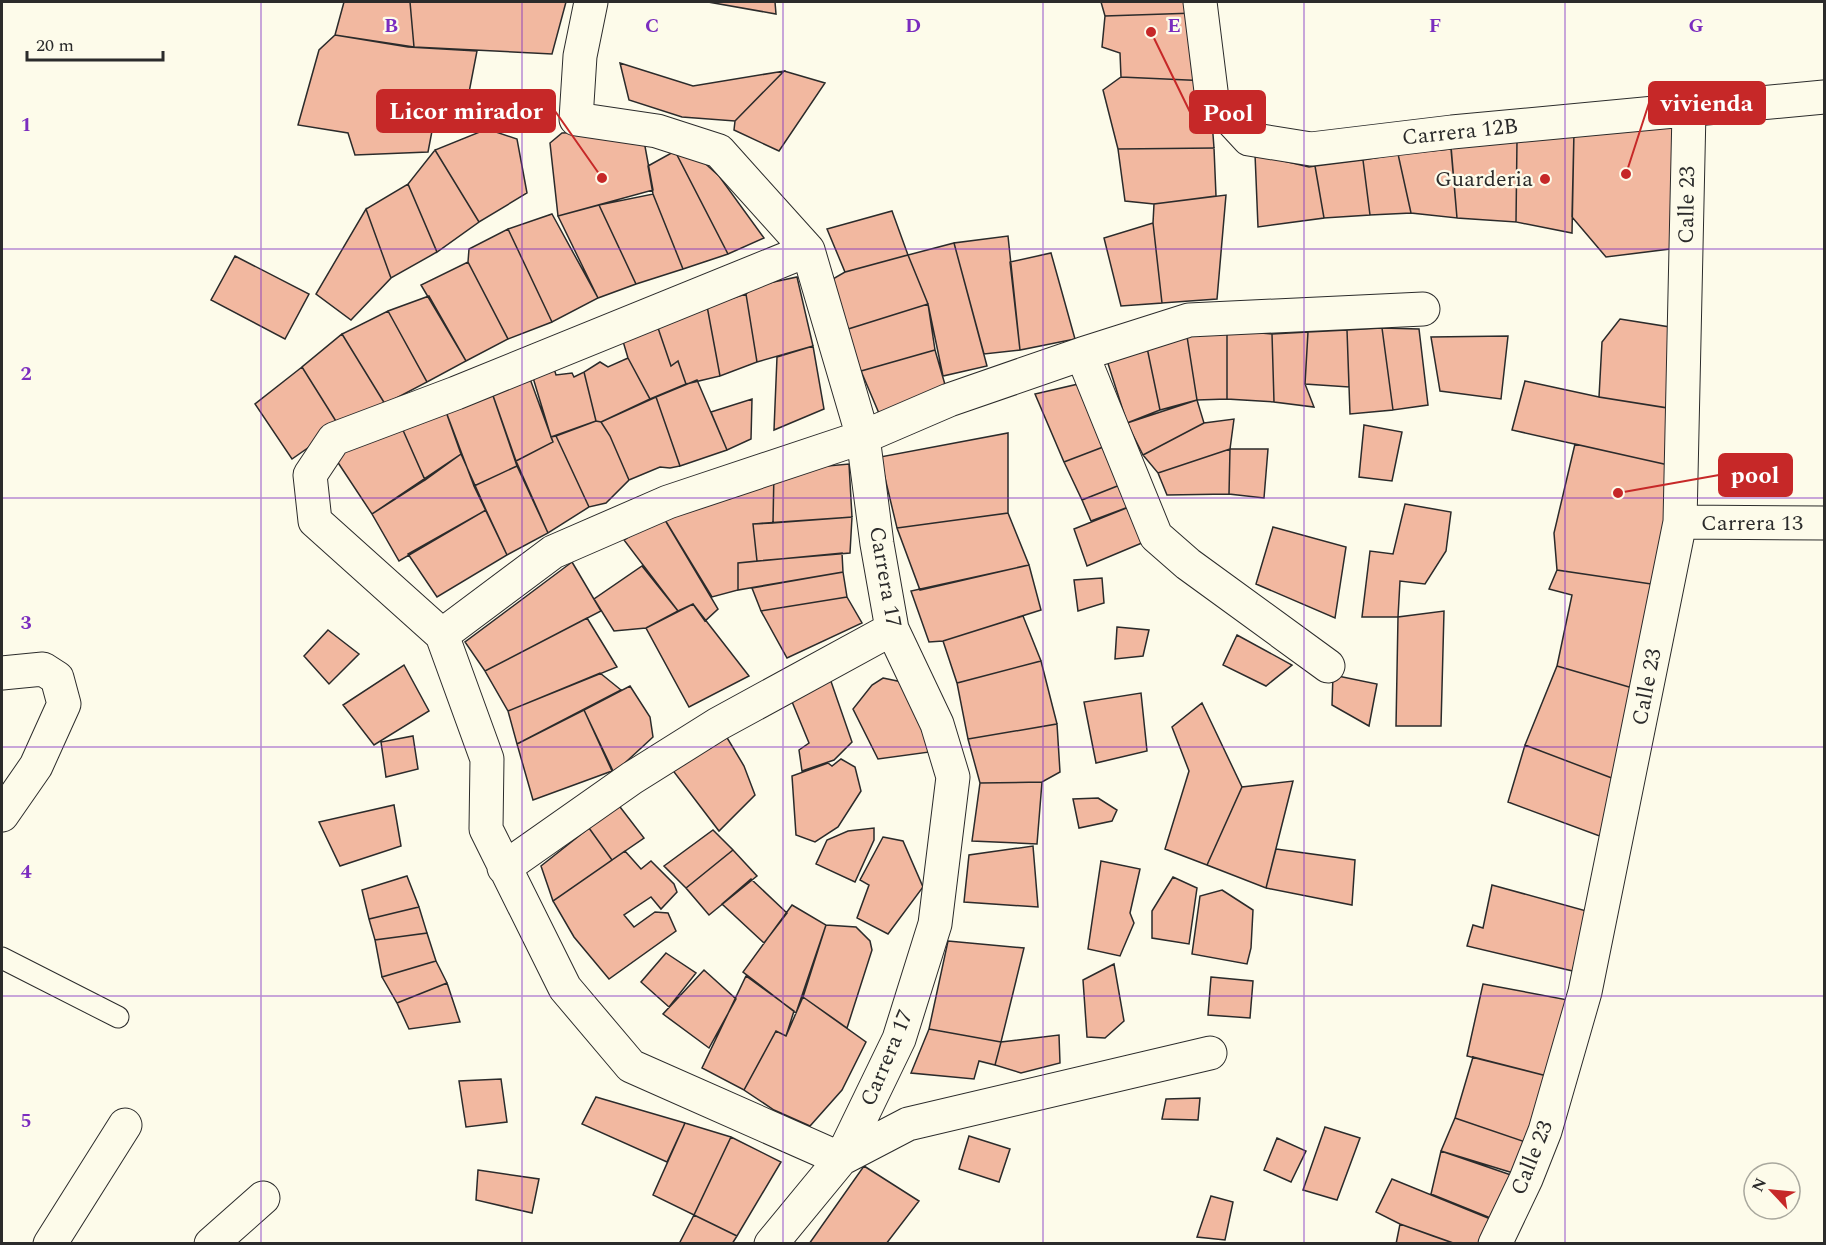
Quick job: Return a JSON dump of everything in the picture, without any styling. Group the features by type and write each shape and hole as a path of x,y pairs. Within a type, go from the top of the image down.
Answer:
{"street":[{"name":"Carrera 17","path":"591,2 580,56 576,119 657,131 719,151 808,250 863,437 892,629 937,724 952,777 935,924 899,1039 841,1159 771,1244"},
{"name":"Carrera 12B","path":"1200,2 1212,99 1249,139 1311,149 1452,132 1824,97"},
{"name":"Calle 23","path":"1495,1244 1526,1179 1545,1131 1585,992 1680,522 1689,111"},
{"path":"808,250 456,393 334,439 310,475 315,521 442,635 487,759 486,829 566,988 630,1066 841,1159 908,1124 1210,1053"},
{"path":"442,635 553,552 668,502 863,437 949,400 1082,354 1189,320 1423,309"},
{"path":"1082,354 1156,536 1188,564 1328,666"},
{"name":"Carrera 13","path":"1680,522 1824,523"},
{"path":"504,868 632,778 718,724 892,629"},
{"path":"2,674 43,669 57,678 64,704 36,766 2,815"},
{"path":"50,1244 125,1125"},
{"path":"211,1244 263,1198"}],"lane":[{"path":"2,958 118,1017"}],"building":[{"path":"344,2 410,2 414,47 335,35"},
{"path":"410,2 566,2 552,54 414,47"},
{"path":"708,2 775,2 776,14"},
{"path":"1101,2 1193,2 1195,13 1105,16"},
{"path":"1195,13 1209,81 1121,77 1120,53 1102,47 1105,16"},
{"path":"335,35 408,47 477,51 466,108 436,110 428,152 355,155 348,133 298,125 319,50"},
{"path":"620,63 693,86 784,71 735,121 682,117 629,100"},
{"path":"784,71 825,83 779,151 734,130 735,121"},
{"path":"1121,77 1209,81 1214,148 1118,149 1103,90"},
{"path":"1681,123 1678,248 1606,257 1572,217 1574,131"},
{"path":"487,129 517,139 527,193 479,222 435,150"},
{"path":"642,130 653,190 558,216 550,143 562,133"},
{"name":"Guarderia","path":"1574,131 1572,233 1516,222 1517,140"},
{"path":"1517,140 1516,222 1457,218 1451,146"},
{"path":"1214,148 1216,196 1154,204 1125,201 1118,149"},
{"path":"689,149 719,176 764,238 728,254 675,151"},
{"path":"1451,149 1457,218 1411,213 1398,154"},
{"path":"435,150 479,222 437,252 408,184"},
{"path":"675,151 728,254 683,269 653,194 648,166"},
{"path":"1255,154 1309,167 1315,166 1324,218 1258,227"},
{"path":"1398,154 1411,213 1370,215 1363,160"},
{"path":"1363,160 1370,215 1324,218 1315,166"},
{"path":"408,184 437,252 391,278 366,209"},
{"path":"653,194 683,269 636,284 599,205"},
{"path":"1226,195 1217,299 1162,303 1153,223 1154,204"},
{"path":"599,205 636,284 598,298 558,216"},
{"path":"366,209 391,278 351,320 316,294"},
{"path":"892,211 908,255 845,272 827,229"},
{"path":"552,214 598,298 552,322 508,229"},
{"path":"1153,223 1162,303 1121,306 1104,238"},
{"path":"508,229 552,322 508,339 468,262 469,249"},
{"path":"1008,236 1020,350 984,354 954,243"},
{"path":"954,243 987,366 943,376 928,304 908,255"},
{"path":"1051,253 1075,339 1020,350 1010,262"},
{"path":"908,255 928,304 845,330 831,280 845,272"},
{"path":"235,256 309,294 285,339 211,300"},
{"path":"468,262 508,339 466,361 421,285"},
{"path":"797,277 813,346 757,362 746,294 755,286"},
{"path":"746,294 757,362 720,376 707,306"},
{"path":"429,296 466,361 427,382 388,311"},
{"path":"928,304 935,350 861,371 845,330"},
{"path":"707,306 720,376 686,384 678,361 671,366 657,325"},
{"path":"388,311 427,382 385,404 342,334"},
{"path":"1620,319 1676,328 1674,409 1599,397 1602,342"},
{"path":"657,325 671,366 678,361 686,384 650,399 628,358 622,338"},
{"path":"1382,328 1419,329 1428,405 1393,410"},
{"path":"1382,328 1393,410 1350,414 1347,330"},
{"path":"1186,330 1227,330 1227,399 1197,400"},
{"path":"1186,330 1197,400 1160,410 1145,338"},
{"path":"1227,330 1272,334 1274,402 1227,399"},
{"path":"1347,330 1349,387 1305,384 1308,332"},
{"path":"1308,332 1305,384 1314,407 1274,402 1272,334"},
{"path":"342,334 385,404 339,426 302,367"},
{"path":"1508,336 1501,399 1440,391 1431,337"},
{"path":"1145,338 1160,410 1127,423 1104,351"},
{"path":"813,346 824,409 774,430 777,357"},
{"path":"935,350 948,395 881,418 861,371"},
{"path":"628,358 650,399 601,422 596,421 584,372 600,362 608,367"},
{"path":"551,359 556,375 572,373 574,377 584,372 596,421 551,437 531,371"},
{"path":"302,367 339,426 292,459 255,404"},
{"path":"529,376 553,442 516,461 490,387"},
{"path":"697,380 727,450 680,466 656,397"},
{"path":"1525,381 1599,397 1674,409 1673,466 1512,430"},
{"path":"1087,382 1111,444 1064,462 1035,394"},
{"path":"490,387 517,466 474,486 445,409"},
{"path":"656,397 680,466 660,467 629,480 610,436 601,422"},
{"path":"752,399 751,439 727,450 711,412"},
{"path":"1197,400 1204,423 1143,455 1127,423"},
{"path":"445,409 461,454 425,480 402,428"},
{"path":"1234,419 1230,449 1158,473 1143,455 1204,423"},
{"path":"596,421 601,422 610,436 629,480 606,503 589,507 556,436"},
{"path":"1364,425 1402,432 1392,481 1359,477"},
{"path":"402,428 425,480 372,514 333,455"},
{"path":"1008,433 1008,513 897,528 880,457"},
{"path":"556,436 589,507 548,533 516,461 553,442 551,437"},
{"path":"1111,444 1130,481 1082,500 1064,462"},
{"path":"1575,444 1673,466 1658,585 1557,570 1554,533"},
{"path":"1230,449 1268,449 1264,498 1229,494"},
{"path":"1230,449 1229,494 1167,495 1158,473"},
{"path":"461,454 486,510 399,561 372,514"},
{"path":"849,464 852,517 773,523 774,471"},
{"path":"517,466 548,533 507,555 474,486"},
{"path":"774,471 773,523 753,524 757,561 738,563 738,590 712,597 662,515"},
{"path":"1130,481 1139,503 1091,521 1082,500"},
{"path":"1139,503 1149,540 1087,566 1074,529"},
{"path":"1405,504 1451,512 1446,551 1425,584 1400,581 1398,617 1362,617 1370,551 1393,554"},
{"path":"486,510 507,555 437,597 408,554"},
{"path":"1008,513 1029,565 920,590 897,528"},
{"path":"662,515 718,609 705,621 693,604 678,611 624,540"},
{"path":"852,517 850,553 757,561 753,524"},
{"path":"1273,527 1346,547 1335,618 1256,584"},
{"path":"842,553 843,572 738,590 738,563"},
{"path":"572,562 601,611 485,671 465,642"},
{"path":"1029,565 1041,610 943,641 929,642 911,591"},
{"path":"642,566 678,611 646,628 614,631 594,599"},
{"path":"1557,570 1658,585 1636,689 1557,666 1572,595 1549,589"},
{"path":"843,572 847,597 761,611 752,588"},
{"path":"1102,578 1104,603 1078,611 1074,580"},
{"path":"847,597 862,623 787,658 761,611"},
{"path":"693,604 749,676 689,707 646,628"},
{"path":"1444,611 1441,726 1396,726 1398,617"},
{"path":"1023,616 1041,661 957,683 943,641"},
{"path":"587,618 617,667 508,711 485,671"},
{"path":"1117,627 1149,630 1143,656 1115,659"},
{"path":"328,630 359,654 329,684 304,656"},
{"path":"1237,635 1292,665 1266,686 1223,665"},
{"path":"1041,661 1057,724 968,739 957,683"},
{"path":"404,665 429,711 374,745 343,705"},
{"path":"1557,666 1636,689 1617,780 1525,745"},
{"path":"826,667 852,742 834,760 802,771 799,750 809,743 788,692"},
{"path":"600,673 621,690 517,744 508,711"},
{"path":"1333,675 1377,684 1369,726 1332,705"},
{"path":"883,678 902,682 937,751 878,759 853,709 872,685"},
{"path":"630,686 650,717 653,737 614,773 584,710"},
{"path":"1141,693 1147,751 1096,763 1084,702"},
{"path":"1202,703 1242,787 1207,865 1165,849 1189,771 1172,727"},
{"path":"584,710 612,771 533,800 517,744"},
{"path":"1057,724 1060,772 1042,782 980,783 968,739"},
{"path":"723,731 744,766 755,795 719,831 671,768"},
{"path":"413,736 418,769 386,777 381,742"},
{"path":"1525,745 1617,780 1605,838 1508,802"},
{"path":"841,759 855,767 861,791 838,827 815,842 796,835 792,776 828,763 832,766"},
{"path":"1293,781 1266,888 1207,865 1242,787"},
{"path":"1042,782 1037,844 972,841 980,783"},
{"path":"1098,798 1117,810 1112,821 1079,828 1073,799"},
{"path":"617,803 644,838 612,860 589,828"},
{"path":"394,805 401,846 340,866 319,822"},
{"path":"589,828 612,860 553,901 541,866"},
{"path":"874,828 874,840 855,882 816,864 827,840 848,831"},
{"path":"713,830 733,850 686,888 664,866"},
{"path":"883,837 903,841 923,887 888,934 857,918 869,885 860,880"},
{"path":"1033,846 1038,907 964,902 969,855"},
{"path":"1276,849 1355,860 1352,905 1266,888"},
{"path":"733,850 757,876 709,915 686,888"},
{"path":"625,851 641,869 651,861 674,884 677,892 661,909 651,897 624,915 634,927 655,912 668,913 676,931 609,979 574,937 553,901"},
{"path":"1101,861 1140,869 1130,913 1134,923 1120,956 1088,949"},
{"path":"407,876 419,907 369,919 362,890"},
{"path":"1173,877 1197,888 1189,944 1152,938 1152,911"},
{"path":"751,879 787,913 764,943 722,904"},
{"path":"1492,885 1590,912 1577,972 1467,946 1473,925 1483,928"},
{"path":"1222,890 1253,910 1251,948 1247,964 1192,954 1200,896"},
{"path":"792,905 826,925 796,1013 743,972"},
{"path":"419,907 427,933 375,940 369,919"},
{"path":"826,925 856,927 870,941 872,950 847,1028 803,997"},
{"path":"427,933 436,961 382,977 375,940"},
{"path":"948,941 1024,948 1001,1042 929,1029"},
{"path":"666,953 696,973 669,1007 641,982"},
{"path":"436,961 447,983 397,1003 382,977"},
{"path":"1114,964 1124,1021 1105,1038 1087,1037 1083,980"},
{"path":"704,970 736,999 709,1048 663,1014"},
{"path":"746,976 794,1011 786,1036 776,1031 744,1090 702,1068"},
{"path":"1211,977 1253,981 1250,1018 1208,1015"},
{"path":"447,983 460,1022 409,1029 397,1003"},
{"path":"1483,984 1568,1000 1551,1077 1467,1056"},
{"path":"803,997 866,1042 842,1090 810,1126 774,1110 744,1090 776,1031 786,1036"},
{"path":"929,1029 1001,1042 995,1065 979,1061 974,1079 911,1073"},
{"path":"1059,1035 1060,1063 1021,1073 995,1065 1001,1042"},
{"path":"1473,1057 1551,1077 1534,1145 1455,1118"},
{"path":"501,1079 507,1122 466,1127 459,1081"},
{"path":"596,1097 685,1123 667,1162 582,1124"},
{"path":"1200,1098 1198,1120 1162,1119 1166,1099"},
{"path":"1455,1118 1534,1145 1523,1176 1441,1151"},
{"path":"685,1123 731,1137 694,1215 653,1195"},
{"path":"1325,1127 1360,1138 1337,1200 1303,1190"},
{"path":"969,1136 1010,1149 999,1182 959,1169"},
{"path":"731,1137 781,1162 737,1236 694,1215"},
{"path":"1277,1138 1306,1151 1291,1182 1264,1170"},
{"path":"1441,1151 1511,1175 1493,1219 1431,1194"},
{"path":"864,1166 919,1201 886,1244 809,1244"},
{"path":"478,1170 539,1179 532,1213 476,1200"},
{"path":"1392,1179 1493,1220 1478,1244 1456,1244 1400,1224 1376,1212"},
{"path":"1211,1196 1233,1202 1225,1240 1197,1237"},
{"path":"694,1215 737,1236 732,1244 679,1244"},
{"path":"1400,1224 1433,1236 1456,1244 1396,1244"}],"place":[{"name":"Pool","path":"1151,32"},
{"name":"vivienda","path":"1626,174"},
{"name":"Licor mirador","path":"602,178"},
{"name":"Guarderia","path":"1545,179"},
{"name":"pool","path":"1618,493"}]}
